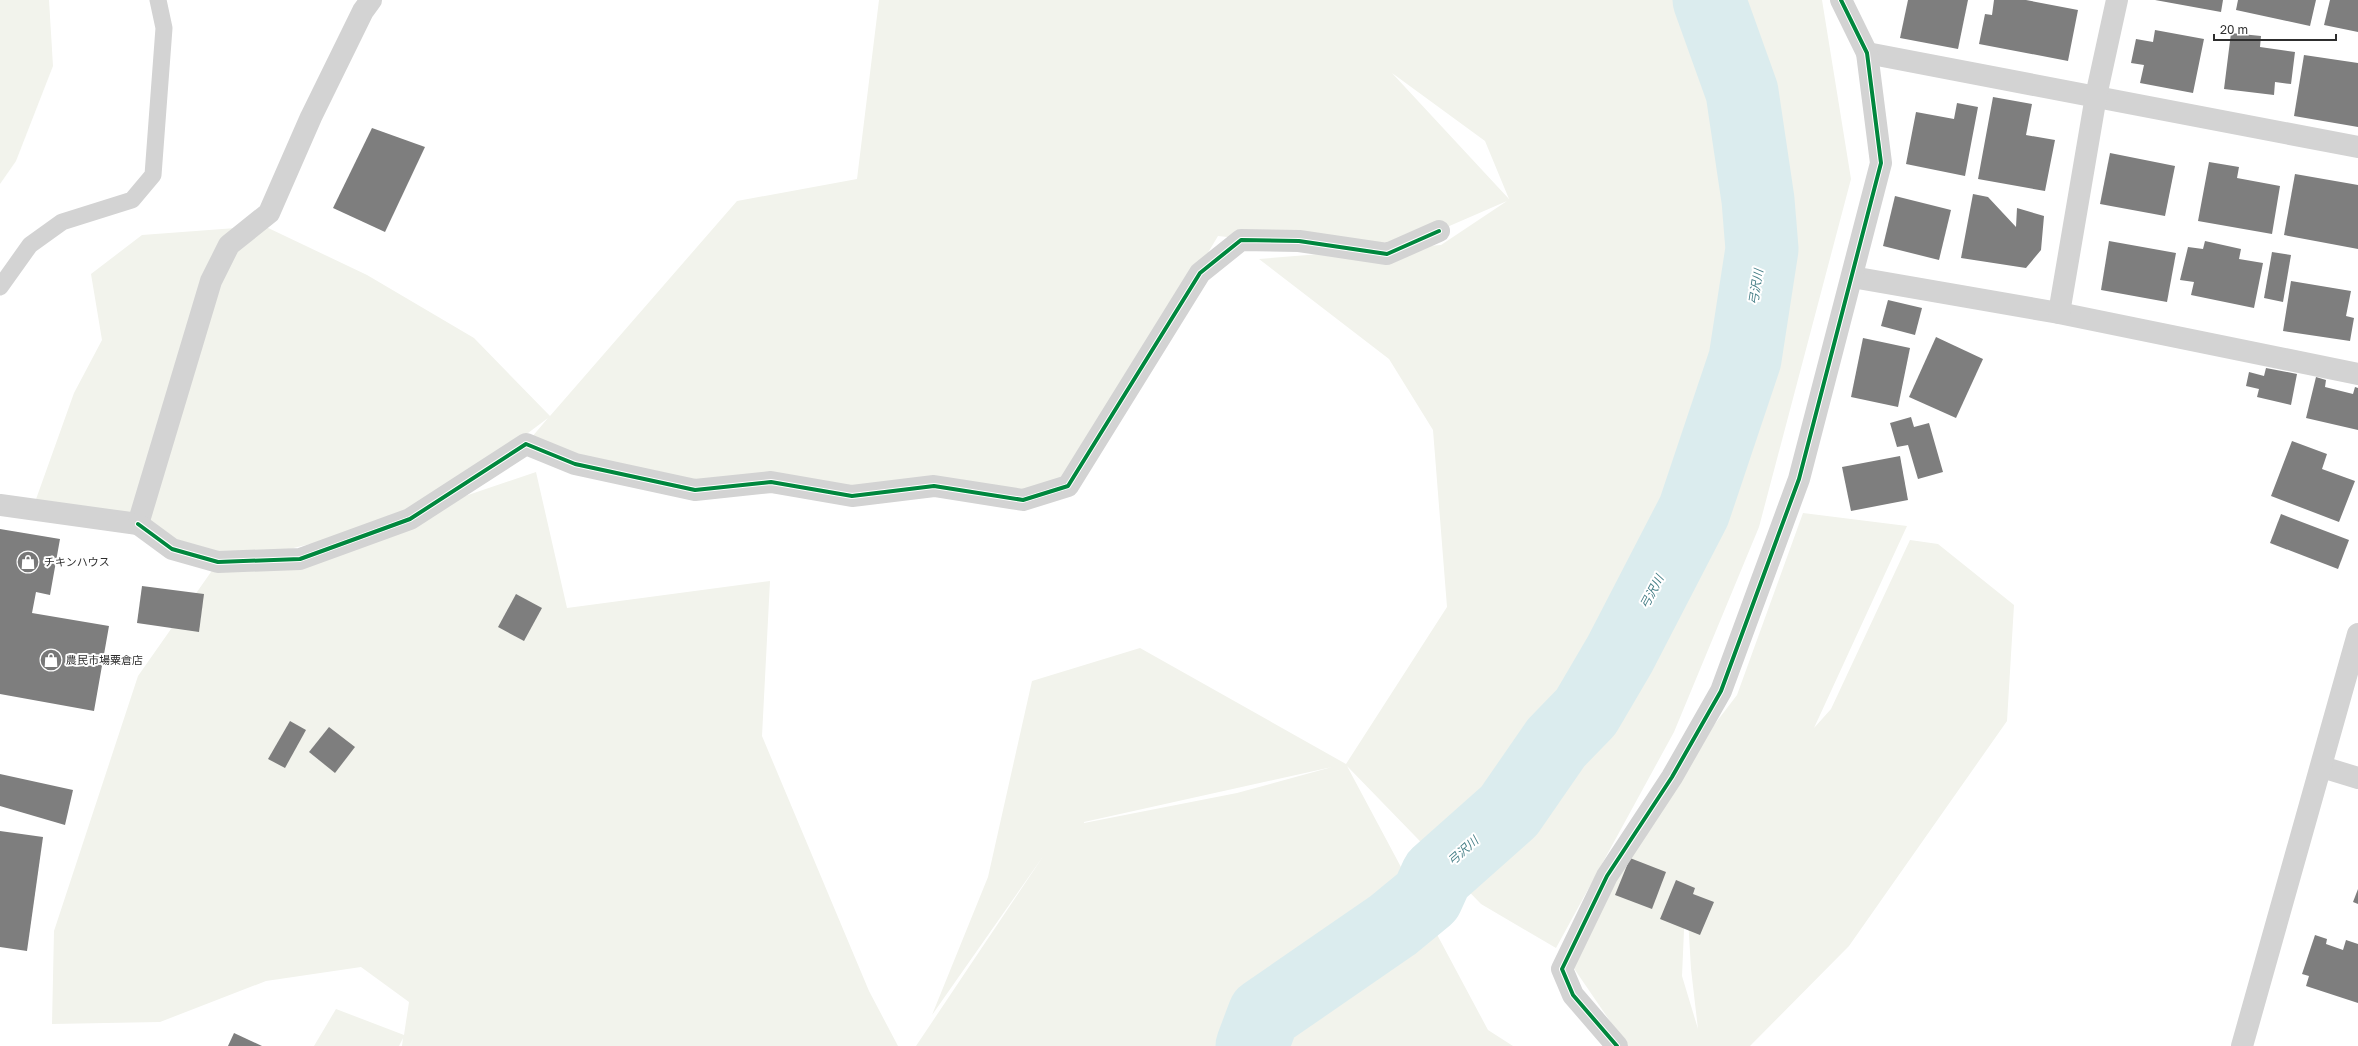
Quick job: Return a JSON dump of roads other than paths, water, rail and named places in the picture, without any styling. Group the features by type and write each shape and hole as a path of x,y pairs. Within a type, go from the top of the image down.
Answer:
{"street":[{"path":"138,524 211,281 230,245 269,213 311,117 363,11 371,0"},
{"path":"1617,1046 1573,995 1562,969 1607,876 1672,777 1721,691 1799,479 1881,163 1867,53 1841,0"},
{"path":"2059,313 2096,96 2117,0"},
{"path":"1867,53 2358,147"},
{"path":"0,505 138,524 172,549 218,562 300,559 410,519 526,444 575,464 695,490 771,482 852,496 934,486 1023,500 1068,486 1200,273 1241,240 1299,241 1387,254 1439,231"},
{"path":"1852,276 2059,313 2358,374"},
{"path":"2242,1046 2322,767 2358,634"},
{"path":"2322,767 2358,778"}],"lane":[{"path":"0,287 30,245 62,222 132,200 154,175 164,28 158,0"}],"waterway":[{"name":"弓沢川","path":"1252,1046 1264,1014 1393,925 1427,897 1437,875 1509,811 1556,743 1586,712 1620,654 1694,511 1745,359 1762,249 1758,200 1742,92 1709,0"}],"place":[{"name":"チキンハウス","path":"28,562"},
{"name":"農民市場粟倉店","path":"51,660"}]}
